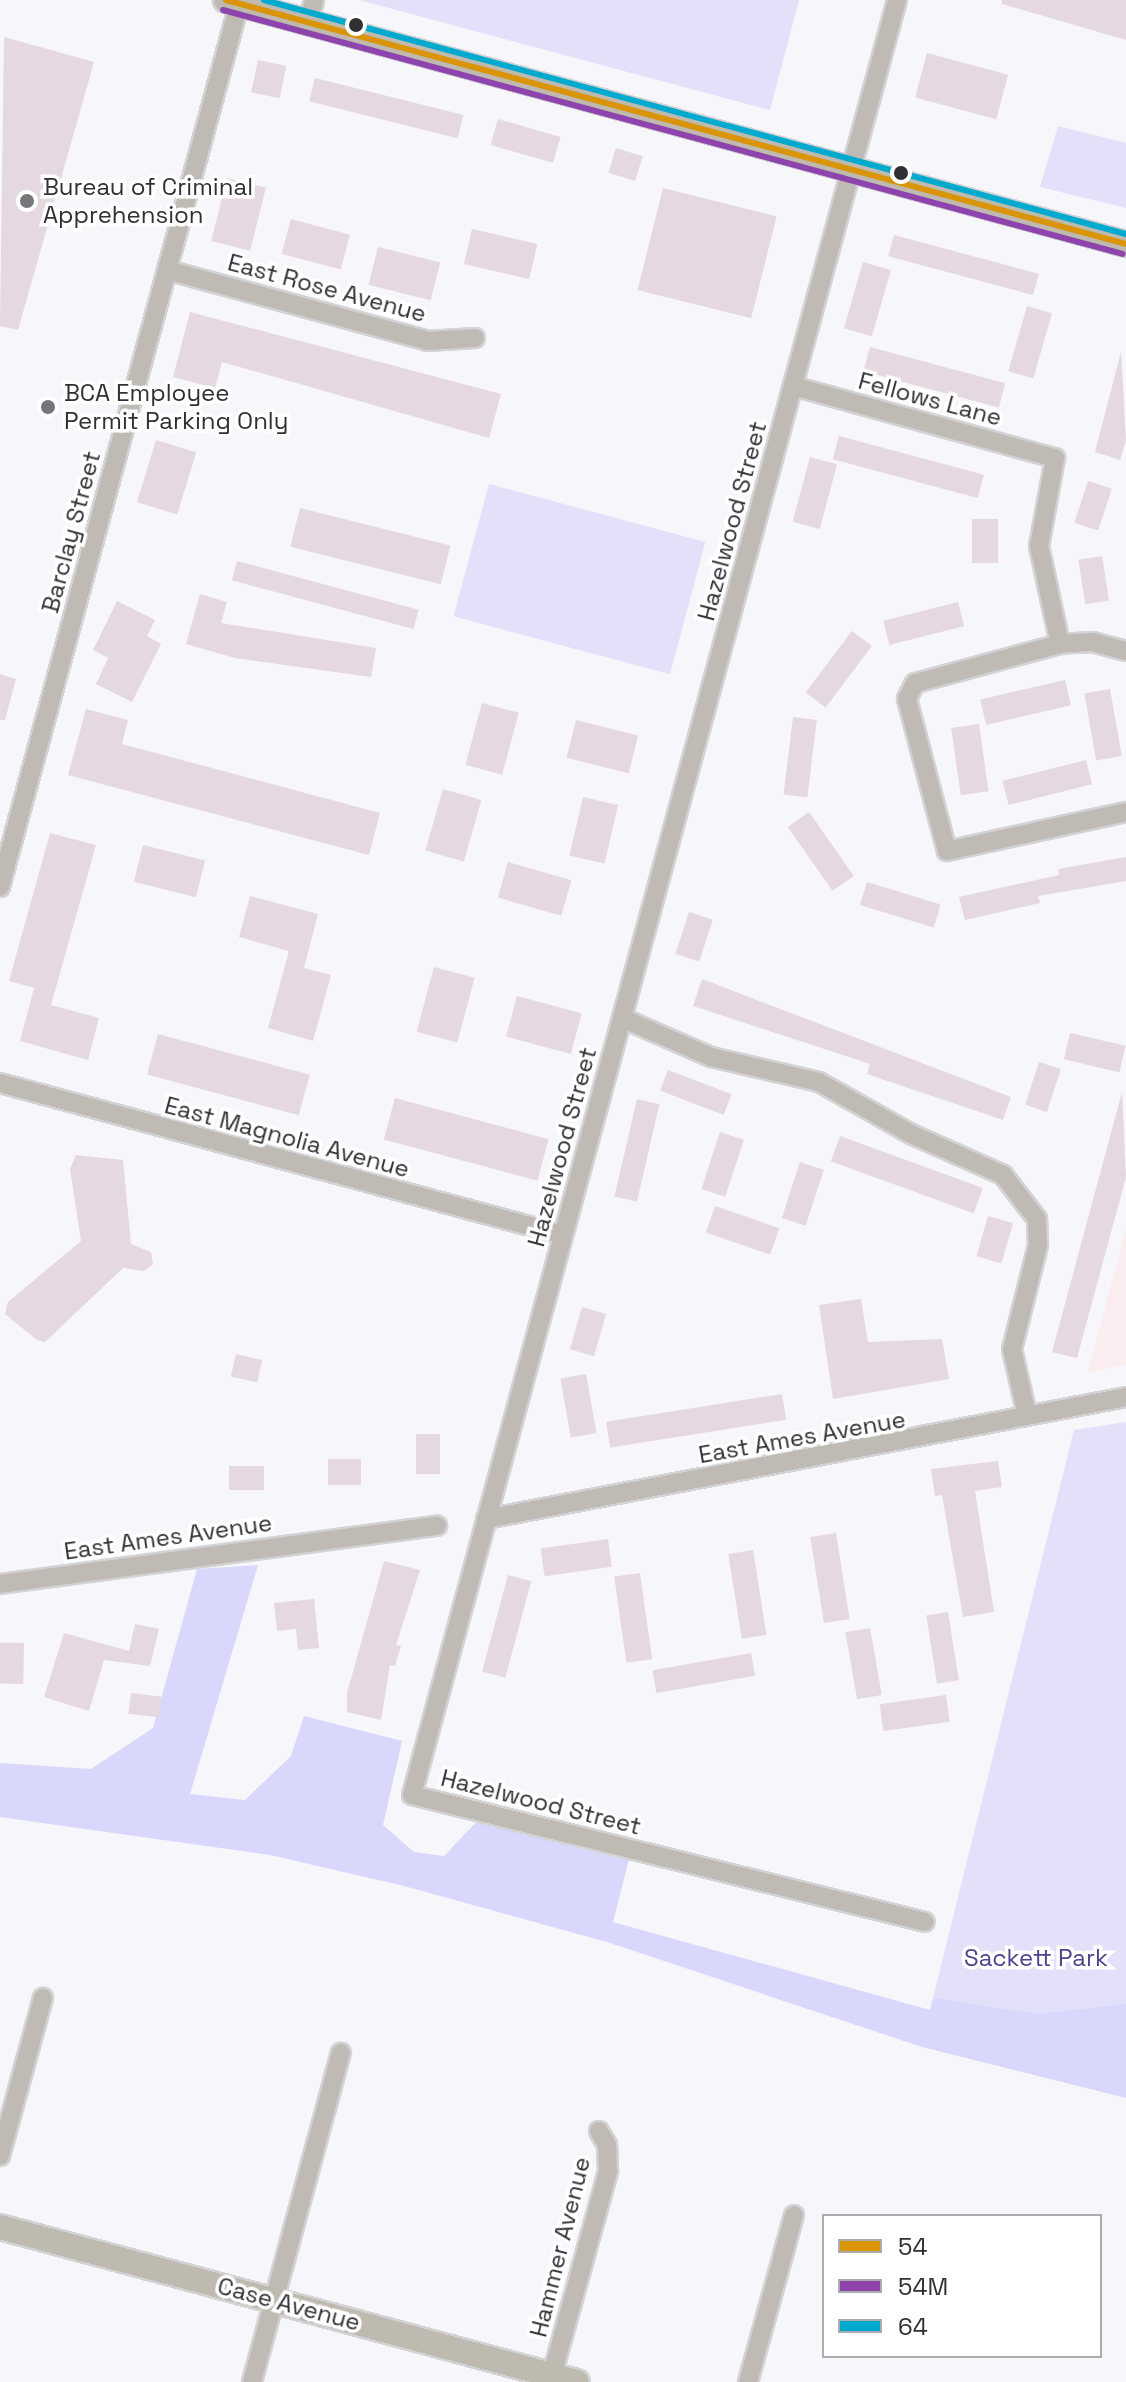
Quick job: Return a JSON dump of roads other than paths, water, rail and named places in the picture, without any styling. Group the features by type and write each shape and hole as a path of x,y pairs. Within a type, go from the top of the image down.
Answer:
{"main road":[{"path":"233,2 311,11 852,171 1126,244"},
{"name":"Case Avenue","path":"0,2227 577,2382"}],"street":[{"name":"Hazelwood Street","path":"897,0 412,1795 925,1922"},
{"name":"Barclay Street","path":"0,887 167,270 233,2"},
{"name":"East Rose Avenue","path":"167,270 428,341 475,338"},
{"name":"Fellows Lane","path":"793,386 1055,458 1039,546 1060,644"},
{"path":"1126,651 1093,642 1060,644 924,680 909,690 908,709 941,843 955,853 1126,812"},
{"path":"622,1018 711,1057 819,1082 911,1134 1003,1175 1037,1219 1038,1245 1012,1349 1027,1415"},
{"name":"East Magnolia Avenue","path":"0,1083 563,1235"},
{"name":"East Ames Avenue","path":"486,1519 1126,1397"},
{"name":"East Ames Avenue","path":"0,1584 437,1526"},
{"path":"0,2156 43,1998"},
{"path":"252,2382 341,2053"},
{"name":"Hammer Avenue","path":"552,2375 608,2171 607,2145 599,2131"},
{"path":"748,2382 794,2215"}],"place":[{"name":"Bureau of Criminal Apprehension","path":"27,201"},
{"name":"BCA Employee Permit Parking Only","path":"48,407"}],"park label":[{"name":"Sackett Park","path":"1036,1958"}]}
